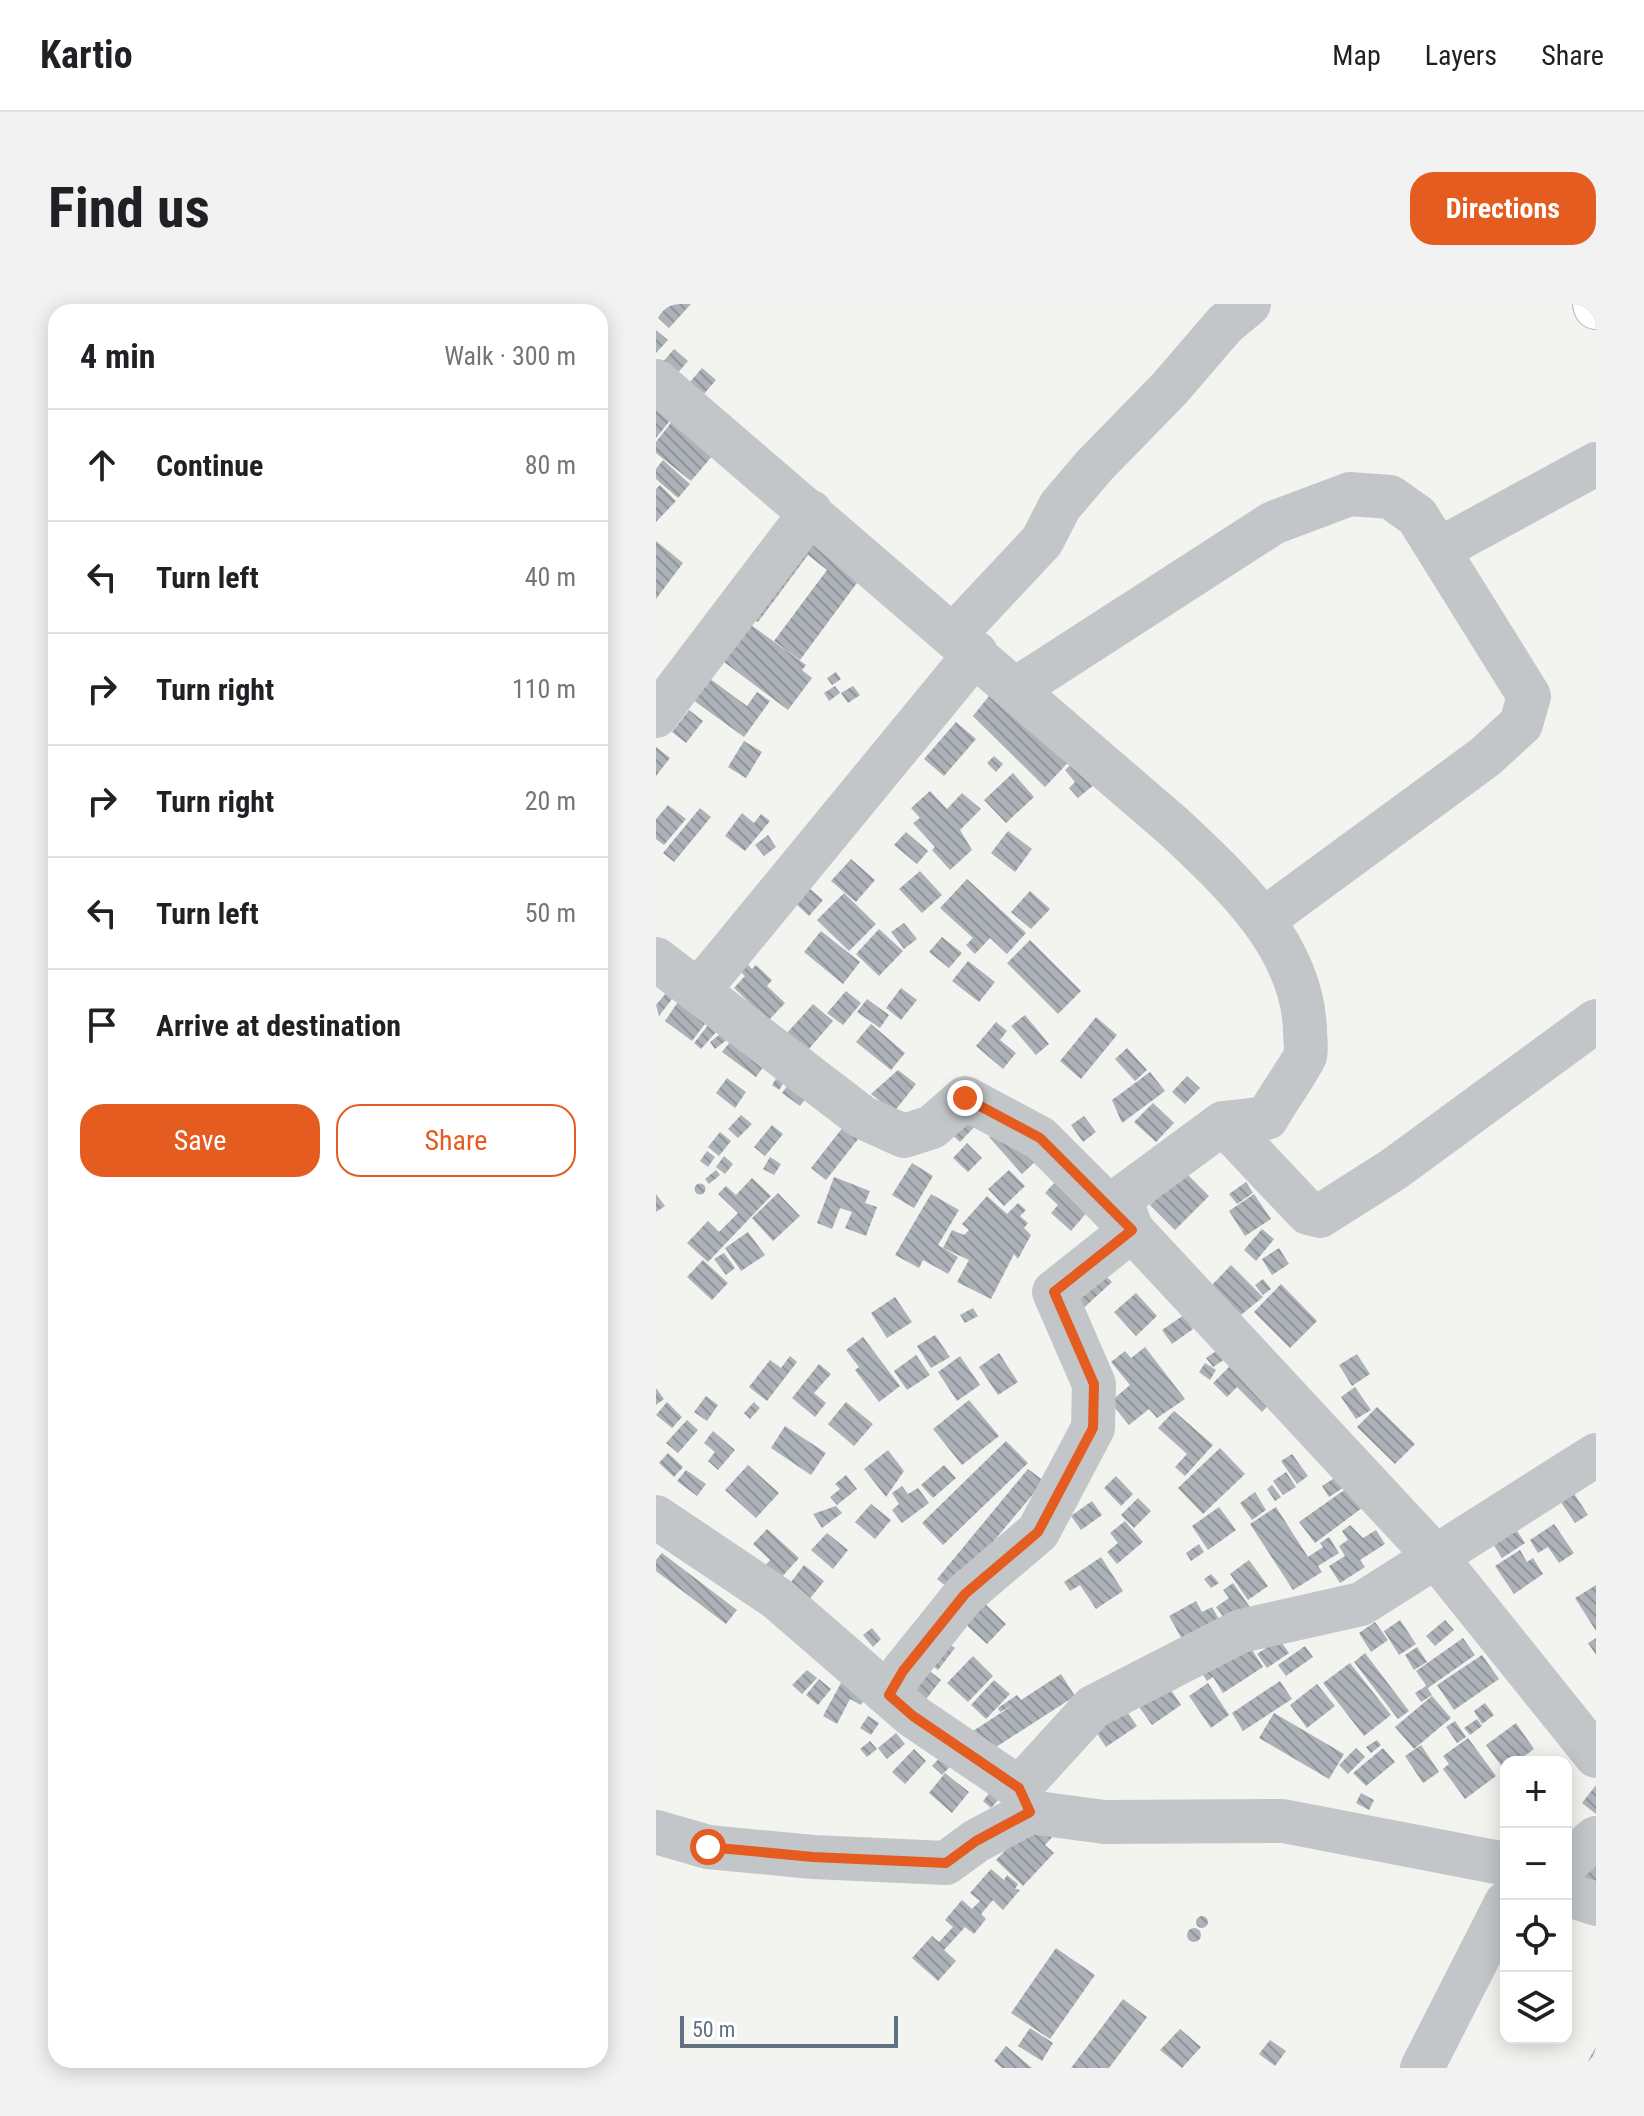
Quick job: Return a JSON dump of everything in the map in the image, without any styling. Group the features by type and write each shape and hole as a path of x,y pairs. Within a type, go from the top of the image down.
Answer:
{"street":[{"path":"699,990 1042,541 1060,506 1225,324 1249,304"},
{"path":"656,381 1173,826 1238,888 1263,920 1295,981 1305,1015 1306,1057 1267,1118 1223,1123 1120,1199 1132,1230"},
{"path":"1438,550 1596,464"},
{"path":"1016,689 1273,523 1350,494 1390,497 1417,516 1529,696 1521,724 1485,757 1263,920"},
{"path":"656,716 811,512"},
{"path":"656,959 862,1117 904,1136 932,1127 965,1098 1002,1115 1040,1138 1132,1230 1436,1557 1596,1756"},
{"path":"1223,1123 1308,1213 1320,1216 1394,1169 1596,1021"},
{"path":"889,1695 903,1671 965,1594 1038,1532 1093,1428 1094,1384 1054,1292 1132,1230"},
{"path":"656,1832 708,1847 813,1857 946,1863 1024,1800 1093,1707 1241,1631 1361,1604 1596,1455"},
{"path":"656,1517 778,1599 913,1716 1024,1800 1104,1822 1283,1821 1500,1863"},
{"path":"1572,1858 1596,1838"},
{"path":"1572,1896 1596,1904"},
{"path":"1422,2068 1500,1915"}],"building":[{"path":"656,304 691,304 669,328 656,316"},
{"path":"656,330 668,340 656,353"},
{"path":"674,349 688,361 676,375 662,363"},
{"path":"702,368 716,380 704,394 690,382"},
{"path":"656,387 681,407 656,438"},
{"path":"677,415 719,448 691,481 656,453 656,442"},
{"path":"663,460 690,484 678,498 656,479 656,469"},
{"path":"660,485 676,501 656,522 656,489"},
{"path":"809,525 868,568 800,660 774,641 827,570 808,555 758,622 744,612"},
{"path":"656,541 683,563 656,599"},
{"path":"747,622 806,665 802,670 812,678 788,710 720,659"},
{"path":"836,672 841,679 832,685 827,678"},
{"path":"709,678 747,706 757,692 770,701 744,737 693,700"},
{"path":"1001,681 1077,753 1045,787 973,716"},
{"path":"835,686 840,693 829,701 824,693"},
{"path":"853,686 860,695 848,703 841,693"},
{"path":"689,710 703,721 686,743 672,732"},
{"path":"956,722 976,739 944,776 924,759"},
{"path":"744,741 762,752 746,778 728,767"},
{"path":"656,747 670,758 656,776"},
{"path":"994,756 1003,764 996,772 987,763"},
{"path":"1075,761 1095,784 1078,798 1069,788 1075,782 1065,770"},
{"path":"1013,773 1034,797 1006,823 984,800"},
{"path":"930,791 947,809 962,793 981,809 960,830 972,850 950,870 932,850 935,847 913,823 920,818 911,808"},
{"path":"668,805 686,819 664,845 656,839 656,819"},
{"path":"700,808 711,817 674,862 663,853"},
{"path":"742,813 754,823 761,814 770,821 745,851 725,836"},
{"path":"1008,831 1032,849 1015,872 991,853"},
{"path":"906,832 928,851 917,864 894,845"},
{"path":"768,835 776,847 764,856 755,845"},
{"path":"851,859 875,880 856,902 831,881"},
{"path":"920,871 942,895 922,913 899,889"},
{"path":"967,879 1026,933 1007,954 990,938 975,954 966,945 973,938 940,908"},
{"path":"809,888 823,900 809,916 795,903"},
{"path":"1030,891 1050,909 1031,929 1011,912"},
{"path":"844,893 876,924 849,951 817,920"},
{"path":"904,923 917,939 904,949 891,932"},
{"path":"879,929 903,951 879,976 856,954"},
{"path":"821,931 860,962 843,984 804,952"},
{"path":"942,937 962,953 949,968 929,952"},
{"path":"1030,940 1081,991 1058,1014 1007,963"},
{"path":"742,958 752,969 756,965 772,980 767,986 785,1003 768,1021 734,988 745,976 735,966"},
{"path":"968,961 995,982 979,1002 952,981"},
{"path":"901,988 917,1000 901,1020 886,1008"},
{"path":"846,991 861,1003 843,1025 827,1013"},
{"path":"666,993 672,999 659,1016 656,1005"},
{"path":"680,999 708,1020 692,1041 665,1021"},
{"path":"867,999 889,1015 880,1028 857,1012"},
{"path":"813,1004 833,1021 808,1050 787,1033"},
{"path":"1025,1015 1049,1044 1036,1055 1011,1026"},
{"path":"1096,1017 1117,1035 1081,1079 1060,1061"},
{"path":"996,1022 1007,1031 1000,1040 1016,1053 1003,1069 976,1046"},
{"path":"709,1024 717,1031 701,1049 694,1043"},
{"path":"871,1024 905,1053 891,1070 856,1042"},
{"path":"723,1032 728,1039 715,1049 710,1042"},
{"path":"734,1037 767,1062 756,1077 722,1052"},
{"path":"1127,1048 1147,1070 1135,1081 1115,1059"},
{"path":"898,1070 916,1084 894,1112 871,1094"},
{"path":"781,1071 788,1076 779,1090 772,1085"},
{"path":"1150,1072 1165,1091 1122,1123 1112,1100"},
{"path":"1187,1076 1200,1088 1185,1104 1172,1092"},
{"path":"727,1078 746,1092 735,1108 716,1093"},
{"path":"793,1078 811,1091 800,1106 782,1093"},
{"path":"1153,1103 1174,1123 1156,1142 1134,1122"},
{"path":"741,1115 752,1124 738,1138 728,1129"},
{"path":"1084,1116 1096,1132 1083,1142 1071,1125"},
{"path":"980,1121 960,1142 944,1127"},
{"path":"847,1122 862,1134 826,1180 811,1168"},
{"path":"1004,1124 1036,1161 1022,1174 989,1137"},
{"path":"772,1125 783,1134 765,1156 754,1147"},
{"path":"720,1132 731,1141 719,1156 708,1147"},
{"path":"967,1143 982,1158 968,1172 953,1158"},
{"path":"707,1151 715,1157 708,1167 700,1161"},
{"path":"724,1156 733,1164 725,1174 716,1167"},
{"path":"770,1157 781,1164 774,1175 763,1169"},
{"path":"912,1163 933,1176 914,1208 892,1195"},
{"path":"716,1170 720,1175 709,1184 705,1179"},
{"path":"1009,1170 1025,1186 1004,1206 988,1189"},
{"path":"1184,1171 1209,1196 1175,1230 1150,1205"},
{"path":"834,1177 870,1191 865,1203 877,1207 866,1236 845,1228 852,1212 840,1208 832,1229 817,1223"},
{"path":"752,1178 771,1196 708,1262 687,1243 708,1221 719,1232 738,1213 718,1194 726,1186 736,1195"},
{"path":"1056,1181 1088,1211 1071,1231 1051,1213 1058,1205 1045,1193"},
{"path":"1246,1182 1253,1193 1237,1204 1229,1194"},
{"path":"700,1184 705,1189 700,1194 695,1189"},
{"path":"778,1193 800,1216 773,1241 752,1218"},
{"path":"656,1194 665,1206 656,1212"},
{"path":"931,1194 959,1210 938,1245 958,1257 948,1274 923,1260 919,1268 895,1255"},
{"path":"1254,1194 1271,1219 1245,1236 1229,1211"},
{"path":"987,1196 1007,1214 1018,1203 1026,1210 1020,1216 1028,1223 1024,1228 1031,1235 1018,1259 1014,1254 991,1299 957,1282 969,1260 943,1248 952,1230 964,1235 969,1230 962,1224"},
{"path":"1262,1229 1274,1239 1256,1261 1244,1250"},
{"path":"748,1232 765,1255 741,1271 725,1248"},
{"path":"1279,1248 1289,1264 1272,1275 1262,1259"},
{"path":"724,1253 735,1268 726,1275 714,1259"},
{"path":"703,1260 728,1283 712,1300 687,1277"},
{"path":"1231,1265 1263,1297 1241,1315 1212,1285"},
{"path":"1097,1267 1112,1282 1077,1314 1063,1299"},
{"path":"1263,1279 1271,1289 1263,1295 1255,1285"},
{"path":"1281,1284 1317,1321 1290,1348 1254,1312"},
{"path":"1136,1293 1157,1316 1136,1336 1114,1312"},
{"path":"895,1297 912,1322 887,1338 871,1313"},
{"path":"973,1308 978,1316 965,1323 960,1315"},
{"path":"1184,1315 1193,1329 1172,1344 1162,1330"},
{"path":"935,1335 950,1357 931,1368 917,1346"},
{"path":"863,1337 900,1386 879,1402 855,1370 859,1367 846,1350"},
{"path":"1145,1347 1185,1399 1157,1418 1149,1409 1129,1425 1110,1402 1130,1385 1111,1362 1125,1351 1131,1358"},
{"path":"1219,1349 1225,1359 1213,1367 1206,1358"},
{"path":"999,1353 1018,1382 998,1395 979,1367"},
{"path":"1357,1354 1370,1374 1352,1386 1339,1365"},
{"path":"916,1355 930,1375 907,1390 894,1371"},
{"path":"790,1356 797,1362 767,1401 749,1387 770,1360 781,1368"},
{"path":"960,1356 980,1385 957,1401 938,1372"},
{"path":"1235,1361 1273,1400 1262,1412 1237,1387 1227,1397 1213,1383"},
{"path":"1205,1363 1216,1370 1210,1380 1199,1372"},
{"path":"819,1364 831,1374 814,1393 826,1403 815,1417 792,1398"},
{"path":"1355,1387 1371,1410 1356,1419 1341,1397"},
{"path":"656,1388 664,1399 656,1405"},
{"path":"706,1396 718,1405 707,1421 694,1412"},
{"path":"969,1400 999,1436 962,1465 933,1429"},
{"path":"667,1402 682,1417 672,1428 656,1415"},
{"path":"754,1402 760,1408 750,1419 744,1413"},
{"path":"846,1402 873,1424 854,1446 828,1424"},
{"path":"1377,1407 1415,1444 1395,1464 1357,1427"},
{"path":"1174,1411 1213,1445 1185,1476 1175,1467 1187,1454 1158,1428"},
{"path":"687,1420 698,1430 678,1453 666,1443"},
{"path":"785,1426 826,1453 811,1475 771,1448"},
{"path":"713,1431 735,1450 718,1470 708,1461 715,1452 704,1443"},
{"path":"1006,1441 1028,1463 943,1545 922,1523"},
{"path":"1220,1448 1245,1474 1203,1514 1178,1488"},
{"path":"888,1450 904,1471 886,1497 864,1469"},
{"path":"668,1453 683,1467 674,1477 659,1463"},
{"path":"1292,1454 1308,1476 1297,1484 1281,1461"},
{"path":"748,1465 779,1493 756,1518 725,1490"},
{"path":"944,1465 956,1478 933,1498 921,1485"},
{"path":"1028,1469 1044,1481 952,1591 937,1579"},
{"path":"686,1470 706,1484 697,1496 677,1481"},
{"path":"1286,1472 1296,1487 1283,1495 1273,1481"},
{"path":"846,1475 857,1489 837,1505 830,1497 840,1489 835,1484"},
{"path":"1116,1476 1133,1494 1121,1506 1104,1488"},
{"path":"1336,1477 1343,1488 1329,1497 1322,1486"},
{"path":"1272,1485 1281,1497 1275,1501 1267,1489"},
{"path":"902,1486 908,1494 918,1488 929,1503 902,1523 892,1510 899,1504 892,1493"},
{"path":"1347,1488 1362,1508 1315,1543 1299,1522"},
{"path":"1255,1492 1266,1510 1252,1520 1240,1503"},
{"path":"1573,1492 1588,1515 1575,1523 1560,1501"},
{"path":"1138,1498 1151,1511 1134,1528 1121,1515"},
{"path":"1092,1501 1102,1515 1081,1530 1071,1516"},
{"path":"871,1504 891,1520 875,1539 855,1522"},
{"path":"836,1506 842,1513 822,1528 813,1514"},
{"path":"1219,1507 1236,1530 1208,1550 1192,1526"},
{"path":"1276,1507 1308,1557 1323,1547 1320,1543 1329,1537 1339,1553 1318,1566 1322,1572 1293,1590 1250,1524"},
{"path":"1125,1521 1143,1542 1117,1564 1107,1552 1118,1543 1110,1533"},
{"path":"1554,1524 1574,1553 1559,1563 1548,1547 1538,1553 1530,1540"},
{"path":"1350,1525 1363,1538 1376,1530 1385,1544 1360,1560 1365,1567 1340,1583 1329,1566 1345,1556 1339,1546 1348,1540 1342,1531"},
{"path":"1515,1528 1525,1543 1502,1558 1493,1544"},
{"path":"767,1529 799,1558 779,1580 764,1567 770,1560 753,1544"},
{"path":"827,1533 848,1550 833,1569 811,1550"},
{"path":"1199,1544 1204,1552 1191,1561 1186,1553"},
{"path":"1520,1550 1527,1562 1533,1558 1543,1574 1514,1594 1495,1566"},
{"path":"662,1553 737,1610 726,1624 656,1571 656,1560"},
{"path":"1101,1557 1123,1591 1096,1609 1080,1585 1070,1591 1064,1582"},
{"path":"1249,1560 1268,1586 1248,1600 1230,1574"},
{"path":"804,1565 824,1581 808,1601 788,1586"},
{"path":"1211,1574 1219,1583 1211,1588 1204,1579"},
{"path":"1233,1583 1250,1607 1234,1631 1216,1607 1229,1598 1223,1590"},
{"path":"1596,1585 1596,1631 1575,1598"},
{"path":"1196,1601 1202,1612 1212,1607 1219,1619 1182,1639 1169,1616"},
{"path":"983,1602 1006,1624 987,1644 964,1623"},
{"path":"1400,1620 1416,1644 1399,1655 1384,1631"},
{"path":"1445,1620 1454,1630 1435,1646 1426,1636"},
{"path":"1375,1622 1388,1640 1371,1652 1359,1633"},
{"path":"872,1628 881,1639 873,1647 863,1635"},
{"path":"940,1638 955,1648 938,1670 924,1659"},
{"path":"1463,1638 1475,1655 1428,1688 1416,1671"},
{"path":"1596,1638 1596,1655 1588,1643"},
{"path":"1279,1639 1289,1653 1267,1668 1257,1654"},
{"path":"1247,1642 1263,1667 1223,1693 1213,1677 1207,1681 1201,1672"},
{"path":"1305,1646 1313,1657 1286,1676 1278,1665"},
{"path":"1417,1647 1427,1662 1414,1670 1405,1655"},
{"path":"1365,1653 1409,1711 1398,1719 1354,1662"},
{"path":"1482,1655 1499,1679 1454,1710 1437,1685"},
{"path":"973,1656 993,1676 968,1702 947,1683"},
{"path":"1350,1663 1391,1715 1364,1736 1323,1683"},
{"path":"922,1665 941,1680 923,1703 904,1687"},
{"path":"807,1670 817,1678 802,1694 792,1685"},
{"path":"847,1672 872,1686 861,1705 850,1699 837,1724 823,1716"},
{"path":"1061,1674 1075,1696 993,1749 973,1731 1013,1705 1000,1712 998,1708 1017,1695 1021,1700"},
{"path":"819,1679 831,1689 818,1705 806,1695"},
{"path":"994,1680 1010,1694 986,1719 971,1705"},
{"path":"1280,1681 1292,1699 1243,1731 1232,1713"},
{"path":"1208,1683 1229,1715 1211,1728 1189,1696"},
{"path":"1167,1684 1181,1705 1152,1725 1137,1704"},
{"path":"1317,1684 1335,1706 1307,1728 1290,1705"},
{"path":"1426,1686 1432,1695 1421,1702 1415,1693"},
{"path":"1432,1696 1451,1718 1414,1749 1395,1727"},
{"path":"1121,1703 1137,1726 1106,1747 1090,1723"},
{"path":"1485,1703 1494,1715 1482,1724 1474,1711"},
{"path":"1274,1713 1344,1754 1329,1779 1259,1738"},
{"path":"868,1716 879,1723 871,1735 860,1728"},
{"path":"1477,1719 1482,1726 1470,1735 1464,1728"},
{"path":"1455,1721 1466,1737 1457,1743 1446,1727"},
{"path":"1516,1723 1534,1749 1524,1756 1500,1756 1500,1764 1486,1745"},
{"path":"896,1733 905,1744 887,1759 878,1748"},
{"path":"1468,1738 1496,1776 1465,1799 1443,1769 1449,1764 1443,1756"},
{"path":"1377,1740 1381,1745 1371,1753 1366,1747"},
{"path":"870,1741 877,1749 867,1757 860,1749"},
{"path":"1421,1745 1439,1772 1423,1783 1405,1756"},
{"path":"949,1748 958,1758 942,1775 932,1766"},
{"path":"1356,1748 1365,1757 1348,1774 1339,1765"},
{"path":"1383,1748 1395,1762 1366,1786 1353,1773"},
{"path":"914,1749 926,1761 905,1784 892,1772"},
{"path":"945,1773 969,1792 952,1813 929,1793"},
{"path":"1596,1785 1596,1814 1582,1803"},
{"path":"991,1791 1000,1798 991,1808 983,1801"},
{"path":"1361,1793 1374,1800 1369,1810 1356,1803"},
{"path":"1043,1824 1055,1834 1045,1845 1054,1853 1023,1886 996,1860 1025,1830 1032,1836"},
{"path":"1596,1846 1596,1889 1594,1891 1574,1862"},
{"path":"991,1869 1004,1880 1007,1875 1018,1884 1015,1889 1020,1890 1003,1910 993,1900 981,1914 986,1919 974,1934 965,1927 944,1950 956,1961 938,1981 912,1958 932,1936 939,1942 953,1927 945,1920 962,1900 972,1909 980,1901 970,1893"},
{"path":"1202,1916 1208,1922 1202,1928 1196,1922"},
{"path":"1194,1928 1201,1935 1194,1942 1187,1935"},
{"path":"1056,1948 1095,1975 1050,2039 1011,2013"},
{"path":"1123,1999 1147,2017 1109,2068 1071,2068"},
{"path":"1030,2028 1053,2043 1042,2061 1018,2046"},
{"path":"1180,2029 1201,2047 1182,2068 1160,2050"},
{"path":"1270,2040 1286,2051 1275,2066 1259,2054"},
{"path":"1006,2046 1032,2068 1002,2068 994,2061"},
{"path":"1596,2047 1596,2066 1588,2061"}],"route":[{"path":"708,1847 813,1857 946,1863 976,1841 1030,1812 1019,1788 913,1716 889,1695 903,1671 965,1594 1038,1532 1093,1428 1094,1384 1054,1292 1132,1230 1040,1138 1002,1115 965,1098"}]}
